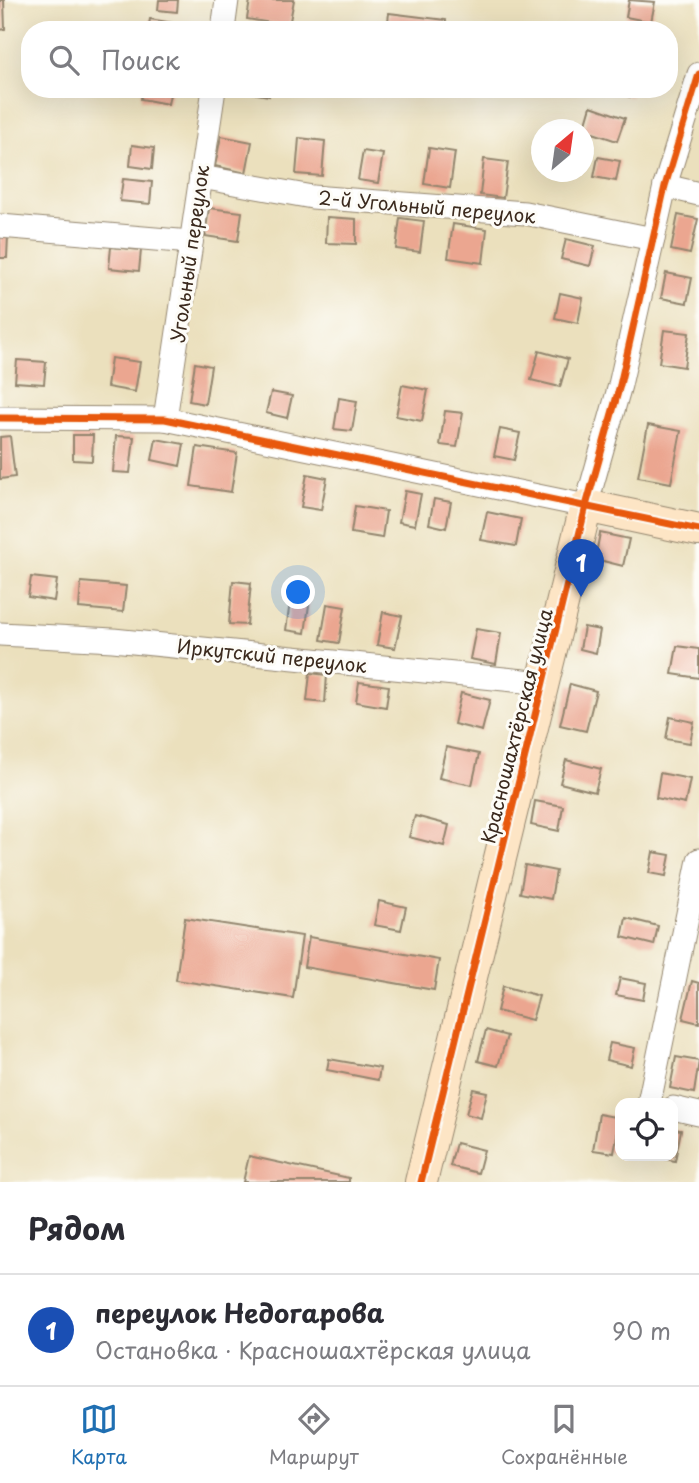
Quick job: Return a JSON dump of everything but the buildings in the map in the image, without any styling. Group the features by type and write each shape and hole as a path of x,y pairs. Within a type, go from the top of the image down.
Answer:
{"street":[{"path":"224,21 227,0"},
{"name":"Красношахтёрская улица","path":"421,1182 586,506 620,385 665,186 699,74"},
{"name":"Угольный переулок","path":"166,419 213,98"},
{"name":"2-й Угольный переулок","path":"201,177 312,197 525,213 653,239"},
{"path":"665,186 699,194"},
{"path":"0,226 191,242"},
{"path":"0,418 166,419 699,530"},
{"name":"Иркутский переулок","path":"0,634 113,640 544,682"},
{"path":"650,1098 699,860"},
{"path":"678,1109 699,1114"}],"cycle path":[{"path":"421,1182 586,506 620,385 665,186 699,74"},
{"path":"0,418 165,419 699,530"}],"place":[{"name":"переулок Недогарова","path":"581,597"}]}
